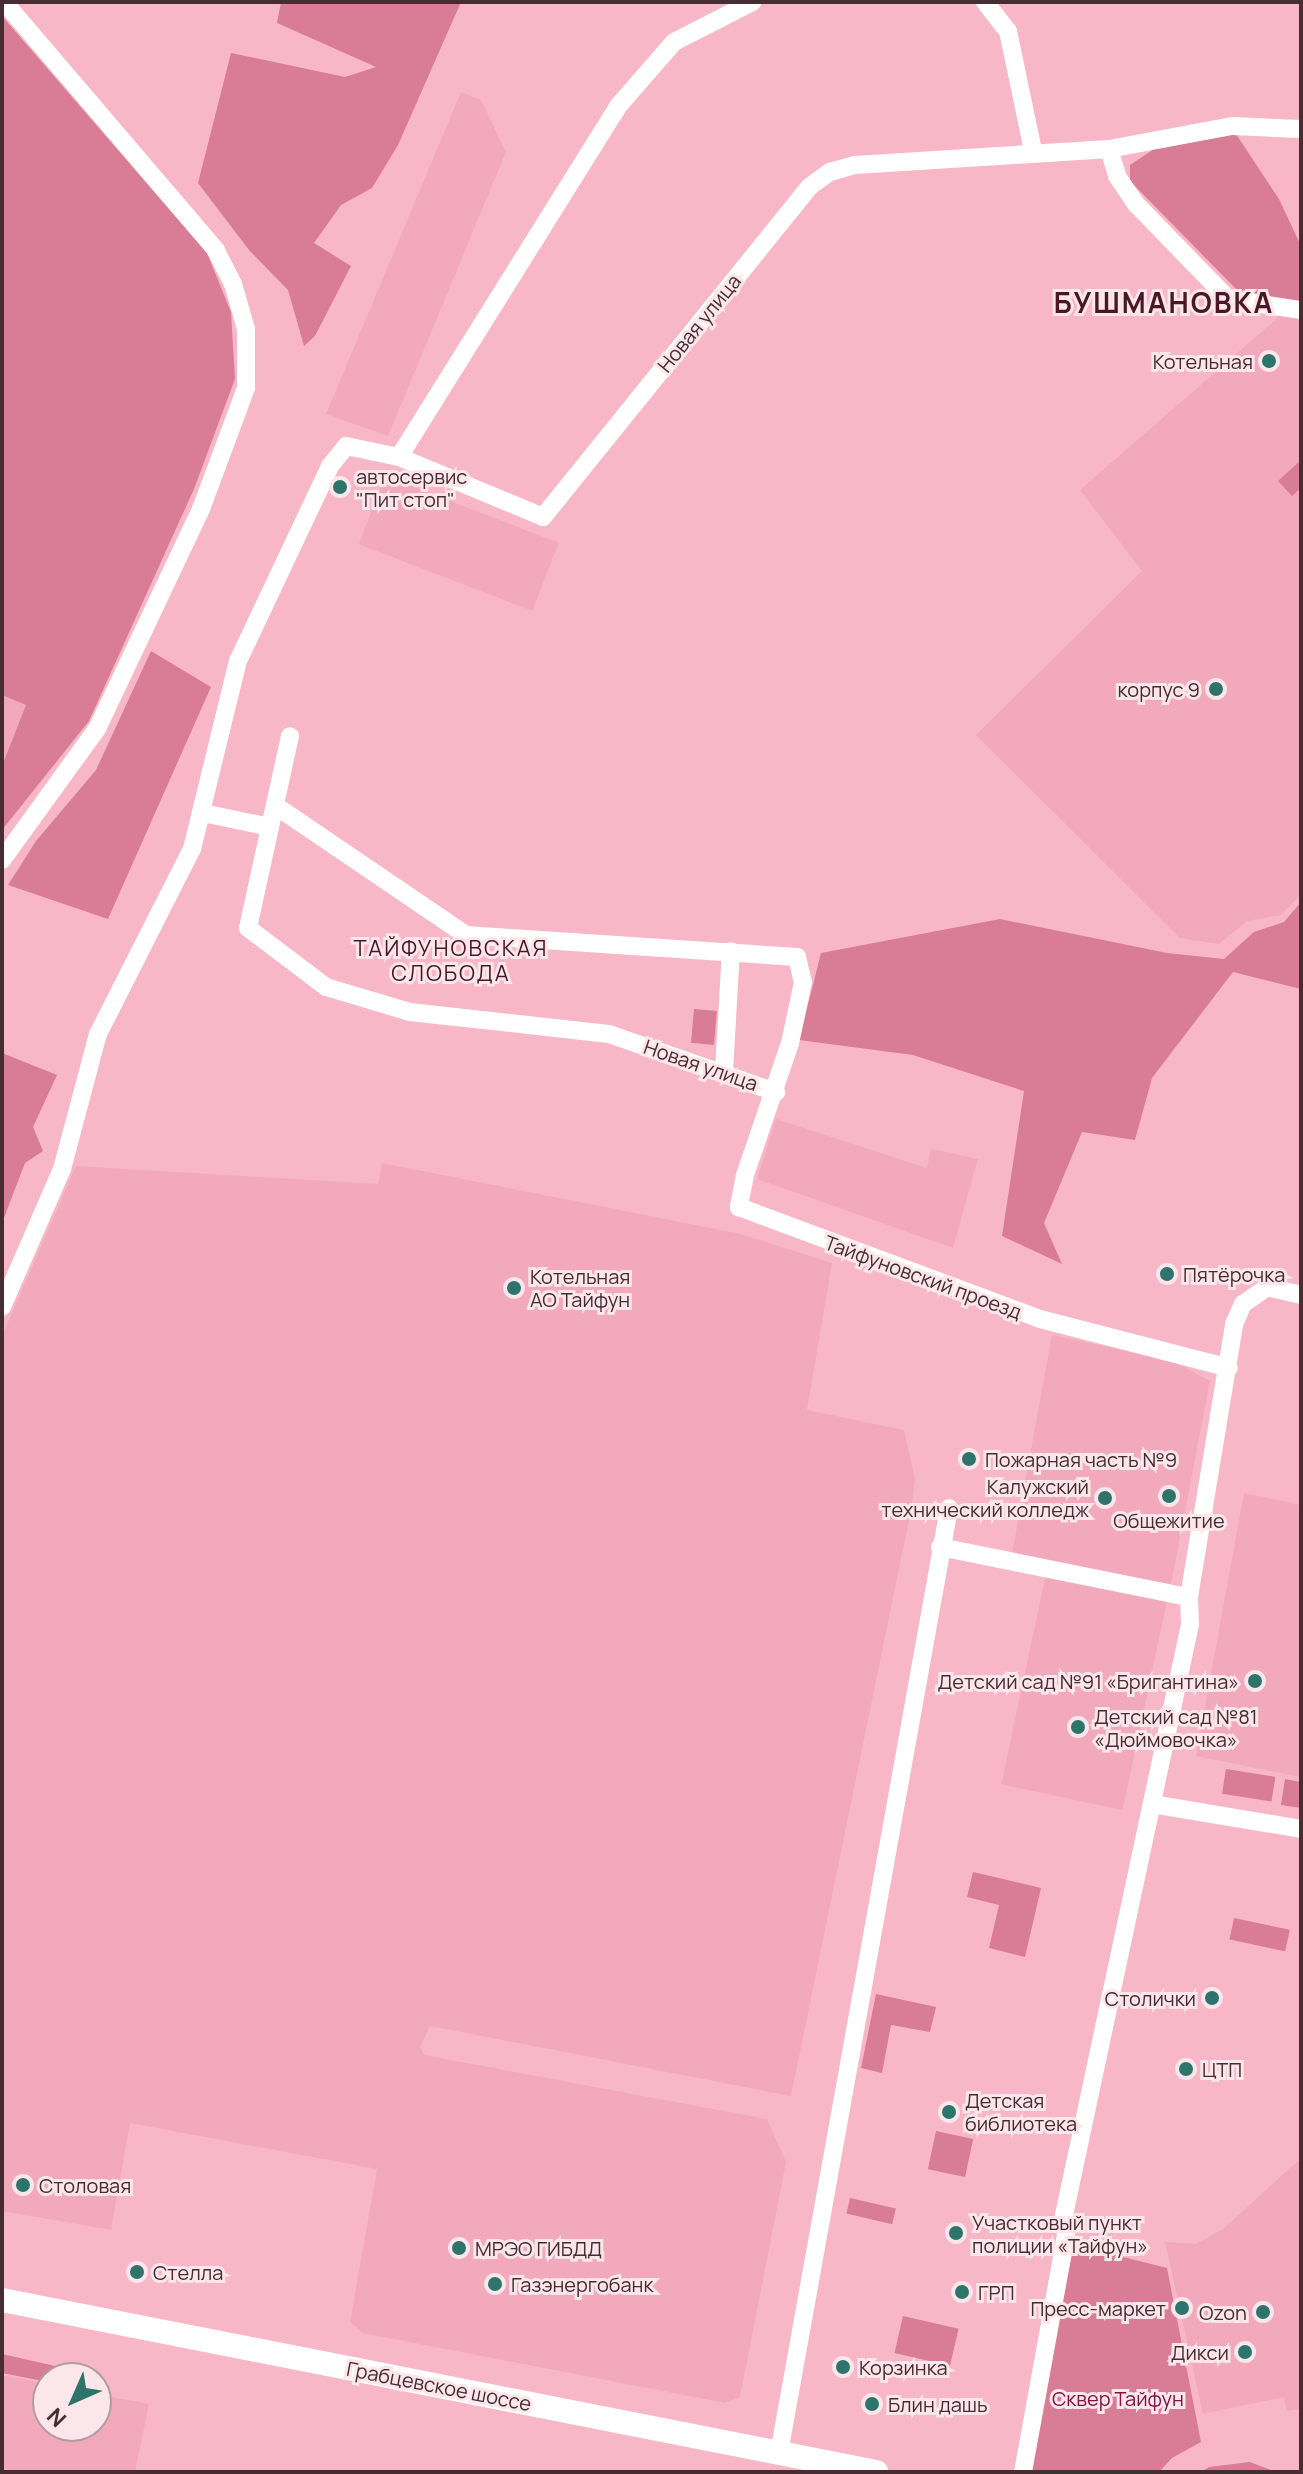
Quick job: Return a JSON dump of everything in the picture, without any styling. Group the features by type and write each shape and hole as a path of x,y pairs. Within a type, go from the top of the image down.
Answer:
{"main road":[{"name":"Грабцевское шоссе","path":"2,2300 876,2472"}],"street":[{"path":"2,860 97,729 201,509 246,388 246,329 233,284 216,250 4,2"},
{"path":"399,457 620,104 674,42 752,2"},
{"path":"985,2 1008,31 1033,151"},
{"name":"Новая улица","path":"2,1307 62,1169 98,1034 170,901 203,813 238,661 330,466 346,446 399,457 543,517 820,179 855,165 1033,151 1109,149 1232,126 1301,129"},
{"path":"1109,149 1117,176 1136,204 1228,299 1301,310"},
{"name":"Новая улица","path":"276,806 466,935 797,957 803,982 776,1092 724,1071 609,1034 410,1012 326,987 248,928 290,736"},
{"path":"203,813 270,827"},
{"path":"724,1071 731,951"},
{"name":"Тайфуновский проезд","path":"776,1092 738,1198 739,1207 749,1214 1040,1319 1229,1368"},
{"path":"1023,2472 1066,2235 1064,2215 1190,1624 1189,1597 1234,1324 1250,1296 1267,1287 1301,1295"},
{"path":"779,2453 949,1508"},
{"path":"940,1547 1189,1597"},
{"path":"1152,1804 1301,1829"}],"shaded area":[{"path":"461,92 481,100 506,152 388,436 326,414"},
{"path":"1282,314 1301,318 1301,894 1281,915 1247,921 1219,944 1180,938 976,735 1142,571 1080,490"},
{"path":"385,476 559,543 532,611 359,544"},
{"path":"2,695 26,705 2,766"},
{"path":"776,1119 927,1168 931,1149 978,1159 953,1248 757,1179"},
{"path":"382,1163 741,1234 832,1263 807,1410 904,1430 915,1479 911,1510 791,2096 430,2026 420,2047 424,2055 767,2119 786,2162 740,2397 725,2403 363,2333 350,2322 377,2169 130,2123 111,2230 2,2211 2,1336 76,1166 378,1184"},
{"name":"Калужский технический колледж","path":"1052,1335 1173,1361 1210,1381 1171,1584 1012,1554"},
{"name":"Детский сад №91 «Бригантина»","path":"1244,1493 1301,1505 1301,1777 1196,1756"},
{"name":"Детский сад №81 «Дюймовочка»","path":"1046,1574 1167,1600 1123,1810 1001,1784"},
{"path":"1301,2158 1301,2409 1287,2411 1284,2397 1203,2414 1165,2242 1196,2244 1223,2229"},
{"path":"2,2375 32,2381 32,2442 112,2442 112,2397 149,2404 135,2472 2,2472"}],"green space":[{"path":"281,2 461,2 398,145 372,188 341,205 314,243 351,266 315,336 304,346 288,290 249,250 198,183 231,53 345,77 376,67 277,23"},
{"path":"2,16 207,253 231,312 235,379 194,489 89,721 2,830 2,766 26,705 2,695"},
{"path":"1236,134 1279,199 1301,246 1301,304 1236,289 1130,181 1130,165 1154,149"},
{"path":"1301,460 1301,488 1292,496 1278,481"},
{"path":"151,651 211,687 108,919 8,885 36,841 96,770"},
{"path":"1301,902 1301,989 1233,972 1152,1078 1135,1140 1082,1132 1044,1223 1062,1264 1002,1236 1024,1091 913,1055 799,1040 821,953 1000,919 1167,953 1224,959 1254,932 1284,922"},
{"path":"694,1009 717,1011 714,1045 691,1043"},
{"path":"2,1053 57,1075 33,1127 43,1151 25,1163 2,1223"},
{"path":"1226,1769 1275,1777 1271,1802 1222,1794"},
{"path":"1285,1779 1301,1782 1301,1808 1281,1805"},
{"path":"973,1872 1041,1888 1025,1957 989,1948 999,1905 967,1897"},
{"path":"1234,1918 1290,1930 1285,1951 1229,1940"},
{"path":"876,1994 936,2007 930,2032 891,2025 882,2073 861,2068"},
{"path":"936,2131 973,2139 965,2177 928,2169"},
{"path":"850,2198 896,2209 892,2224 846,2214"},
{"name":"Сквер Тайфун","path":"1084,2247 1167,2268 1201,2442 1172,2458 1159,2472 1027,2472 1072,2254"},
{"path":"903,2316 959,2329 950,2366 894,2353"},
{"path":"2,2354 37,2362 32,2362 32,2379 2,2373"},
{"path":"1250,2462 1276,2472 1201,2472 1209,2467"}],"place":[{"name":"Котельная","path":"1269,361"},
{"name":"автосервис \"Пит стоп\"","path":"340,487"},
{"name":"корпус 9","path":"1216,689"},
{"name":"Пятёрочка","path":"1167,1274"},
{"name":"Котельная АО Тайфун","path":"514,1288"},
{"name":"Пожарная часть №9","path":"969,1459"},
{"name":"Общежитие","path":"1169,1496"},
{"name":"Калужский технический колледж","path":"1105,1498"},
{"name":"Детский сад №91 «Бригантина»","path":"1255,1681"},
{"name":"Детский сад №81 «Дюймовочка»","path":"1078,1727"},
{"name":"Столички","path":"1212,1998"},
{"name":"ЦТП","path":"1186,2069"},
{"name":"Детская библиотека","path":"949,2112"},
{"name":"Столовая","path":"23,2185"},
{"name":"Участковый пункт полиции «Тайфун»","path":"956,2233"},
{"name":"МРЭО ГИБДД","path":"459,2248"},
{"name":"Стелла","path":"137,2272"},
{"name":"Газэнергобанк","path":"495,2284"},
{"name":"ГРП","path":"962,2292"},
{"name":"Пресс-маркет","path":"1182,2308"},
{"name":"Ozon","path":"1263,2312"},
{"name":"Дикси","path":"1245,2352"},
{"name":"Корзинка","path":"843,2367"},
{"name":"Блин дашь","path":"872,2404"}],"district":[{"name":"БУШМАНОВКА","path":"1164,302"},
{"name":"ТАЙФУНОВСКАЯ СЛОБОДА","path":"451,960"}]}
